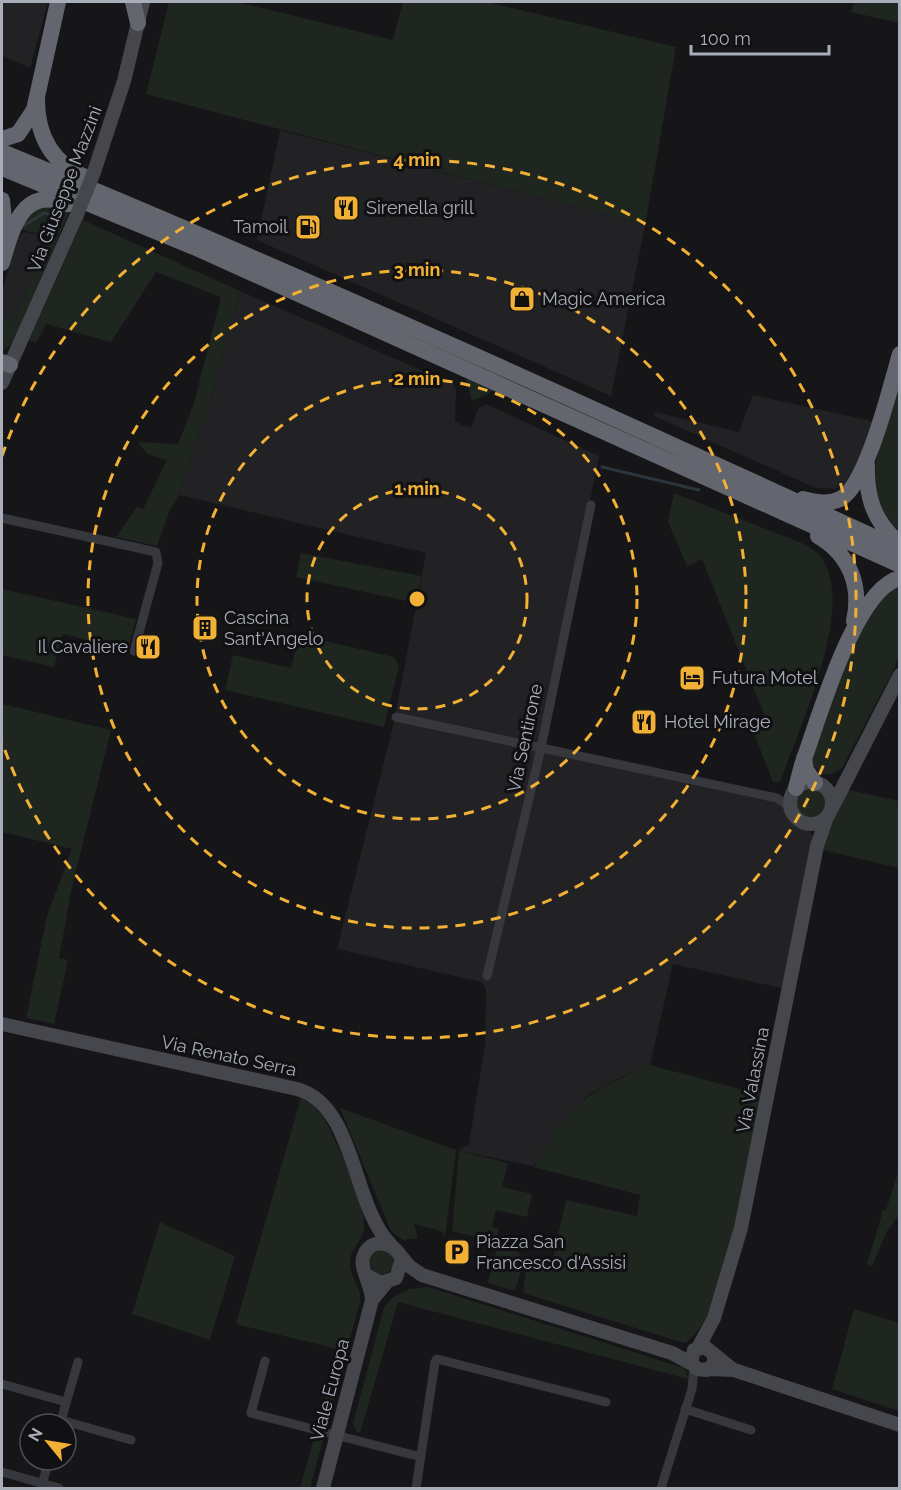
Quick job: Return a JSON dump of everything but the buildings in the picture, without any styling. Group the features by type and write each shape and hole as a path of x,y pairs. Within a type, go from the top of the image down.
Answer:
{"highway":[{"path":"2,139 11,138 25,127 34,110 45,52 58,2"},
{"path":"133,2 138,23"},
{"path":"37,96 37,115 42,134 63,162 82,176 122,194 159,217"},
{"path":"2,152 159,217 900,549"},
{"path":"2,168 118,215 795,516 900,565"},
{"path":"2,200 6,227 3,257"},
{"path":"3,257 21,213 36,201 61,201 109,220 118,215"},
{"path":"777,492 811,501 840,499 854,487 867,462 898,362"},
{"path":"867,462 867,491 871,505 880,524 900,544"},
{"path":"795,516 800,525 831,543 846,560 856,588 852,631"},
{"path":"795,789 804,758 852,631 874,594 884,585 900,578"},
{"path":"804,758 806,770 819,784"}],"street":[{"name":"Via Giuseppe Mazzini","path":"4,372 76,217 94,172 122,90 143,2"},
{"name":"Via Sentirone","path":"487,976 541,748 591,505"},
{"path":"2,518 156,552 158,562 134,651"},
{"name":"Via Valassina","path":"661,1488 702,1359 749,1191 817,846 829,813 900,675"},
{"path":"396,717 777,798 791,808 796,817 807,824 815,834 817,846"},
{"path":"777,798 795,789 819,784 833,786 846,779"},
{"path":"807,824 816,825 829,813 831,798 819,784"},
{"path":"791,808 795,789"},
{"name":"Via Renato Serra","path":"2,1024 310,1094 329,1110 375,1218 391,1245"},
{"path":"375,1218 374,1237 362,1263 368,1276 377,1282 407,1274 423,1275 672,1353 702,1359 900,1425"},
{"path":"368,1249 382,1243 391,1245 409,1266 423,1275"},
{"path":"391,1280 401,1269 401,1256"},
{"name":"Viale Europa","path":"323,1488 372,1300 368,1276"},
{"name":"Viale Europa","path":"372,1300 391,1280"},
{"path":"416,1488 437,1359 606,1402"},
{"path":"265,1361 251,1413 421,1457"},
{"path":"64,1412 78,1362"},
{"path":"2,1384 66,1402"},
{"path":"685,1409 751,1430"},
{"path":"78,1426 131,1440"},
{"path":"2,1472 42,1486 59,1488"}],"shaded area":[{"path":"2,2 48,2 30,68 2,56"},
{"path":"169,2 238,2 393,40 403,2 487,2 676,47 645,225 146,94"},
{"path":"854,2 899,2 899,23 851,12"},
{"path":"280,130 645,225 611,396 257,240"},
{"path":"39,205 71,208 13,343 2,352 2,318 14,319 49,237 19,229"},
{"path":"83,220 240,291 210,403 179,495 169,512 157,546 116,537 137,507 143,509 167,460 147,454 138,442 178,444 194,403 221,297 156,272 111,342 46,324 36,343 29,340"},
{"path":"24,232 49,237 14,319 2,318 2,292 17,240"},
{"path":"240,291 453,384 456,389 455,421 462,425 471,428 478,409 486,404 599,456 539,749 774,800 791,811 816,839 786,989 673,964 650,1065 615,1080 586,1097 533,1166 459,1151 469,1144 485,1045 486,988 481,982 337,949 394,722 426,553 179,495 210,403"},
{"path":"466,378 494,391 472,401"},
{"path":"899,384 899,532 885,516 878,498 875,480 876,461"},
{"path":"753,395 876,422 857,468 844,484 835,489 816,488 654,416 655,412 739,432"},
{"path":"674,493 802,543 821,557 830,579 832,605 829,635 821,668 780,782 773,782 751,726 766,719 702,559 687,566 668,522"},
{"path":"301,553 421,576 416,603 296,577"},
{"path":"899,584 899,656 894,669 842,768 831,774 822,774 816,768 812,757 857,634 877,598"},
{"path":"2,589 136,619 128,650 63,634 54,667 2,655"},
{"path":"299,635 394,657 399,666 384,727 225,690 233,655 291,668"},
{"path":"2,704 111,730 72,887 59,958 68,960 54,1024 26,1018 47,916 72,849 2,832"},
{"path":"811,789 822,793 826,804 822,815 811,819 800,815 796,804 800,793"},
{"path":"845,789 899,801 899,868 823,850 829,827"},
{"path":"650,1065 766,1096 747,1190 726,1268 713,1303 699,1329 684,1343 523,1293 527,1261 537,1257 553,1257 566,1200 637,1216 640,1195 534,1167 557,1129 580,1103 610,1084"},
{"path":"301,1098 313,1105 323,1116 356,1189 364,1218 363,1233 352,1253 350,1262 360,1301 328,1421 319,1420 338,1349 236,1324"},
{"path":"340,1108 456,1150 445,1237 441,1231 414,1224 418,1238 403,1240 391,1231"},
{"path":"459,1151 508,1163 502,1187 532,1194 527,1217 496,1210 492,1227 499,1229 496,1242 452,1231"},
{"path":"899,1169 899,1215 887,1231 872,1266 867,1264 883,1210 886,1210"},
{"path":"160,1222 235,1256 210,1340 132,1314"},
{"path":"498,1245 516,1250 524,1260 515,1291 488,1283"},
{"path":"382,1250 387,1251 393,1257 393,1267 387,1273 382,1274 377,1273 371,1267 370,1262 371,1257 377,1251"},
{"path":"428,1287 681,1367 686,1370 688,1379 398,1302 360,1433 357,1432 353,1424 384,1307 393,1297 409,1289"},
{"path":"854,1309 899,1323 899,1411 832,1389"},
{"path":"314,1438 323,1440 310,1488 300,1488"}],"waterway":[{"path":"23,226 44,213 60,217"},
{"path":"602,467 699,490"}],"place":[{"name":"Sirenella grill","path":"346,208"},
{"name":"Tamoil","path":"308,227"},
{"name":"Magic America","path":"522,299"},
{"name":"Cascina Sant'Angelo","path":"205,628"},
{"name":"Il Cavaliere","path":"148,647"},
{"name":"Futura Motel","path":"692,678"},
{"name":"Hotel Mirage","path":"644,722"},
{"name":"Piazza San Francesco d'Assisi","path":"457,1252"}]}
